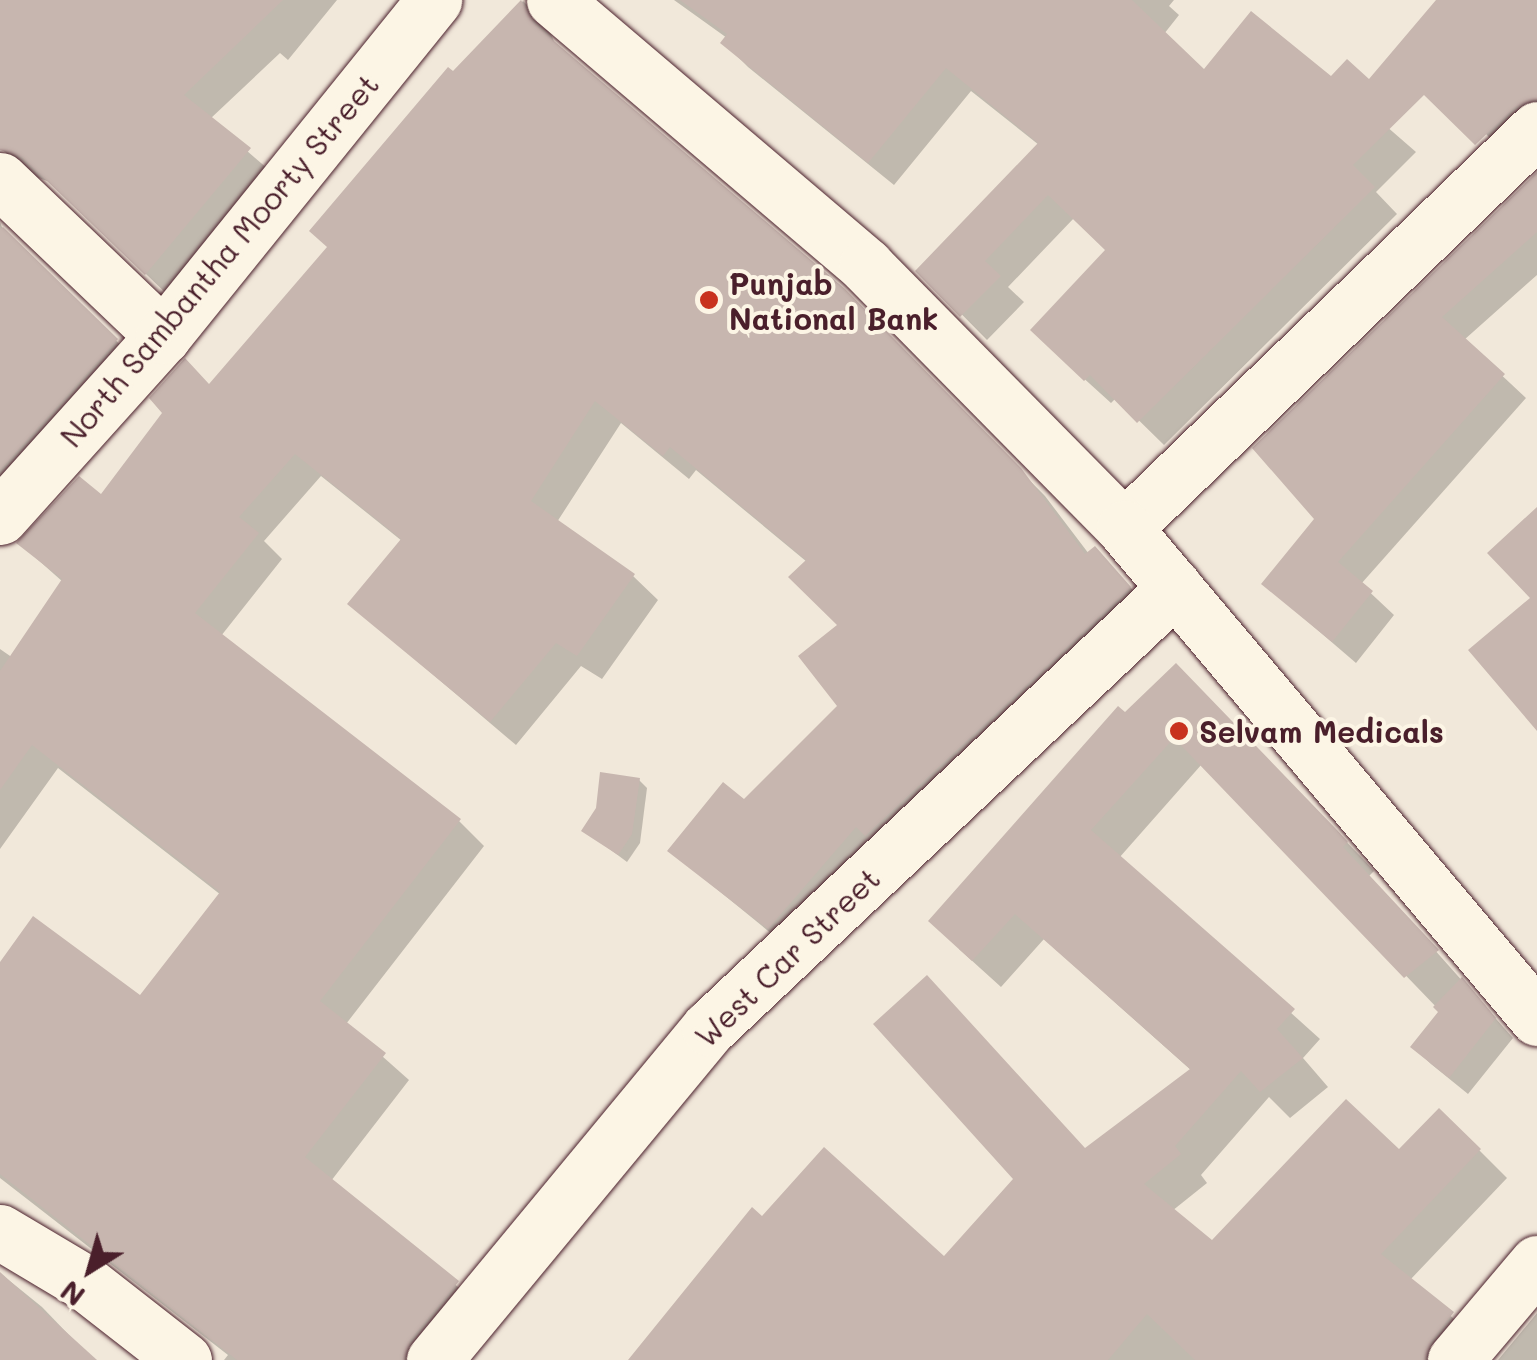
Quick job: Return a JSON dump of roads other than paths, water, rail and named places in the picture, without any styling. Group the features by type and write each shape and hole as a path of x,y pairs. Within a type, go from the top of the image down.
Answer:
{"street":[{"name":"North Sambantha Moorty Street","path":"0,517 163,336 434,0"},
{"path":"554,0 866,266 1124,528 1537,1018"},
{"path":"1124,528 1537,129"},
{"path":"0,180 163,336"},
{"name":"West Car Street","path":"434,1360 709,1028 1175,588"},
{"path":"0,1232 84,1282 184,1360"},
{"path":"1455,1360 1537,1263"}],"place":[{"name":"Punjab National Bank","path":"709,300"},
{"name":"Selvam Medicals","path":"1179,731"}]}
